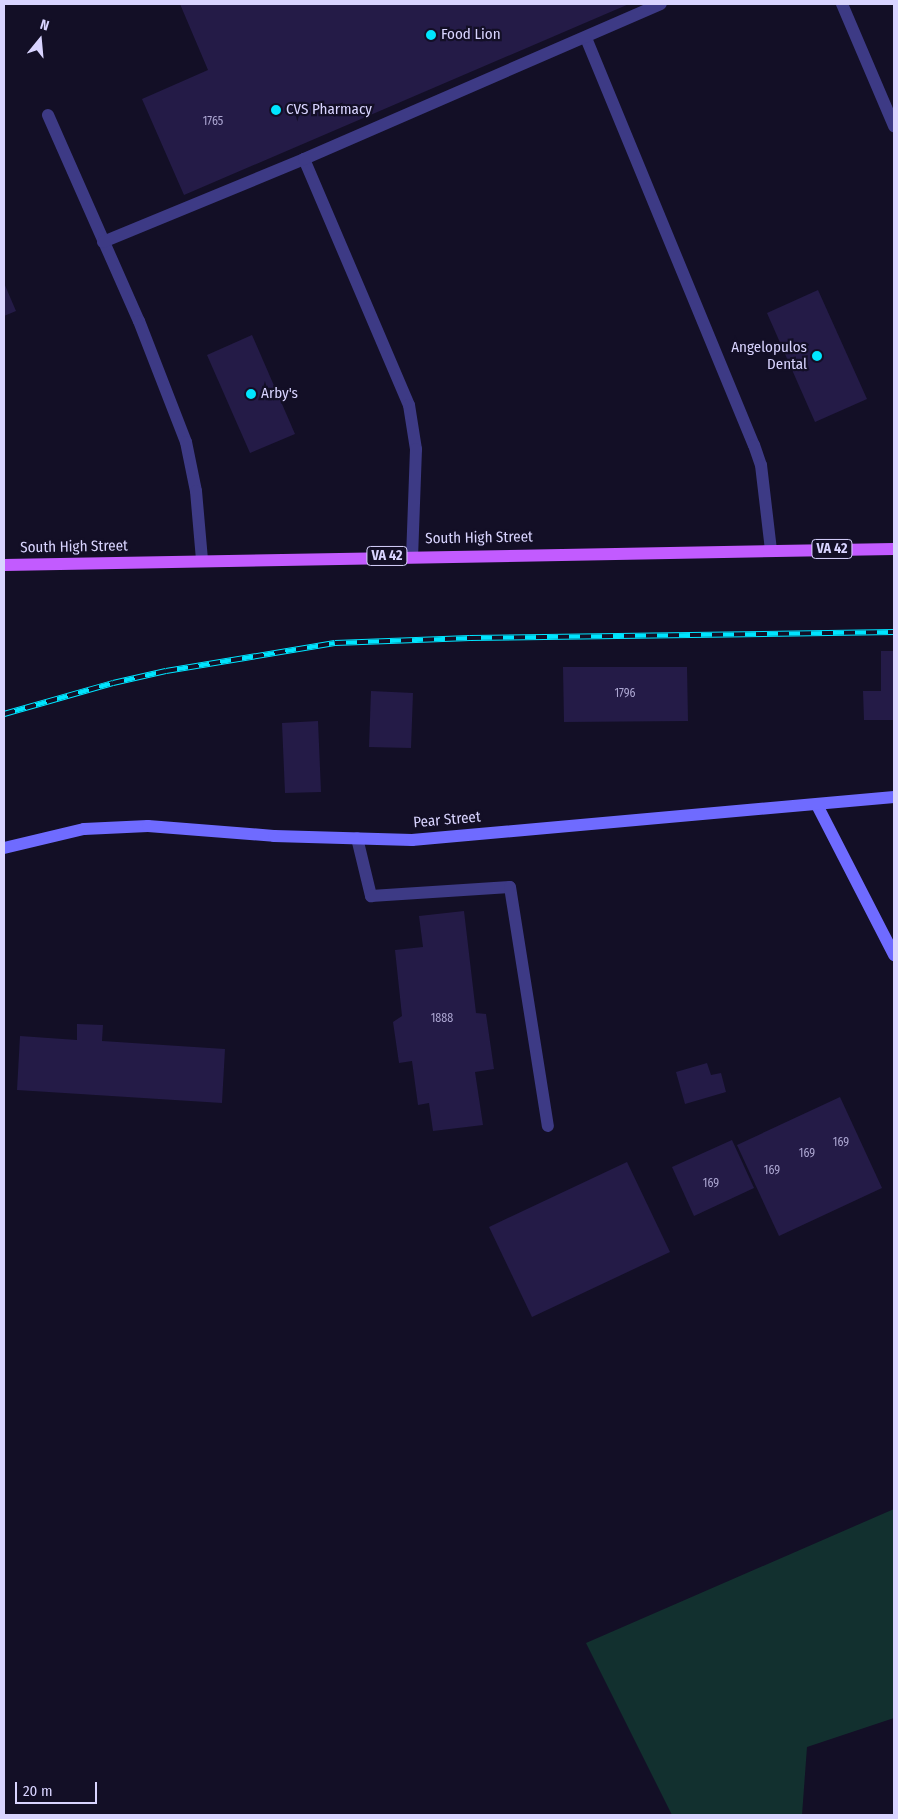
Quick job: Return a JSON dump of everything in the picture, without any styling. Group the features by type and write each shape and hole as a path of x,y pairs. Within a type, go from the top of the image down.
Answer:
{"main road":[{"name":"South High Street","path":"4,565 412,556 894,549"}],"street":[{"path":"104,242 304,159 661,4"},
{"path":"842,4 894,126"},
{"path":"586,38 756,452 766,498 771,550"},
{"path":"48,115 104,242 186,442 196,490 202,560"},
{"path":"304,159 409,405 416,449 412,556"},
{"name":"Pear Street","path":"4,848 84,829 148,826 274,836 412,840 894,797"},
{"path":"817,805 894,955"},
{"path":"357,838 370,896 510,887 548,1126"}],"green space":[{"path":"894,1509 894,1718 807,1747 802,1815 672,1815 586,1643"}],"building":[{"path":"180,4 629,4 184,195 142,99 208,70"},
{"path":"4,283 16,311 4,316"},
{"name":"Angelopulos Dental","path":"818,290 867,399 815,422 767,313"},
{"name":"Arby's","path":"252,335 295,434 250,453 207,355"},
{"path":"881,651 894,651 894,720 864,720 863,691 881,691"},
{"path":"563,667 687,667 688,721 564,722"},
{"path":"371,691 413,693 411,748 369,747"},
{"path":"318,721 321,792 285,793 282,723"},
{"path":"464,911 476,1013 486,1014 494,1069 475,1072 483,1125 433,1131 429,1103 418,1105 412,1061 399,1063 393,1022 402,1016 395,950 423,947 419,916"},
{"path":"77,1024 103,1025 102,1041 225,1049 222,1103 17,1090 20,1036 77,1040"},
{"path":"707,1063 711,1075 721,1073 726,1092 685,1104 676,1072"},
{"path":"840,1097 882,1188 779,1236 737,1145"},
{"path":"732,1140 754,1188 694,1216 672,1167"},
{"path":"627,1162 670,1252 532,1317 489,1227"}],"railway":[{"path":"4,714 113,683 166,671 335,643 470,638 894,632"}],"place":[{"name":"Food Lion","path":"431,35"},
{"name":"CVS Pharmacy","path":"276,110"},
{"name":"Angelopulos Dental","path":"817,356"},
{"name":"Arby's","path":"251,394"}]}
